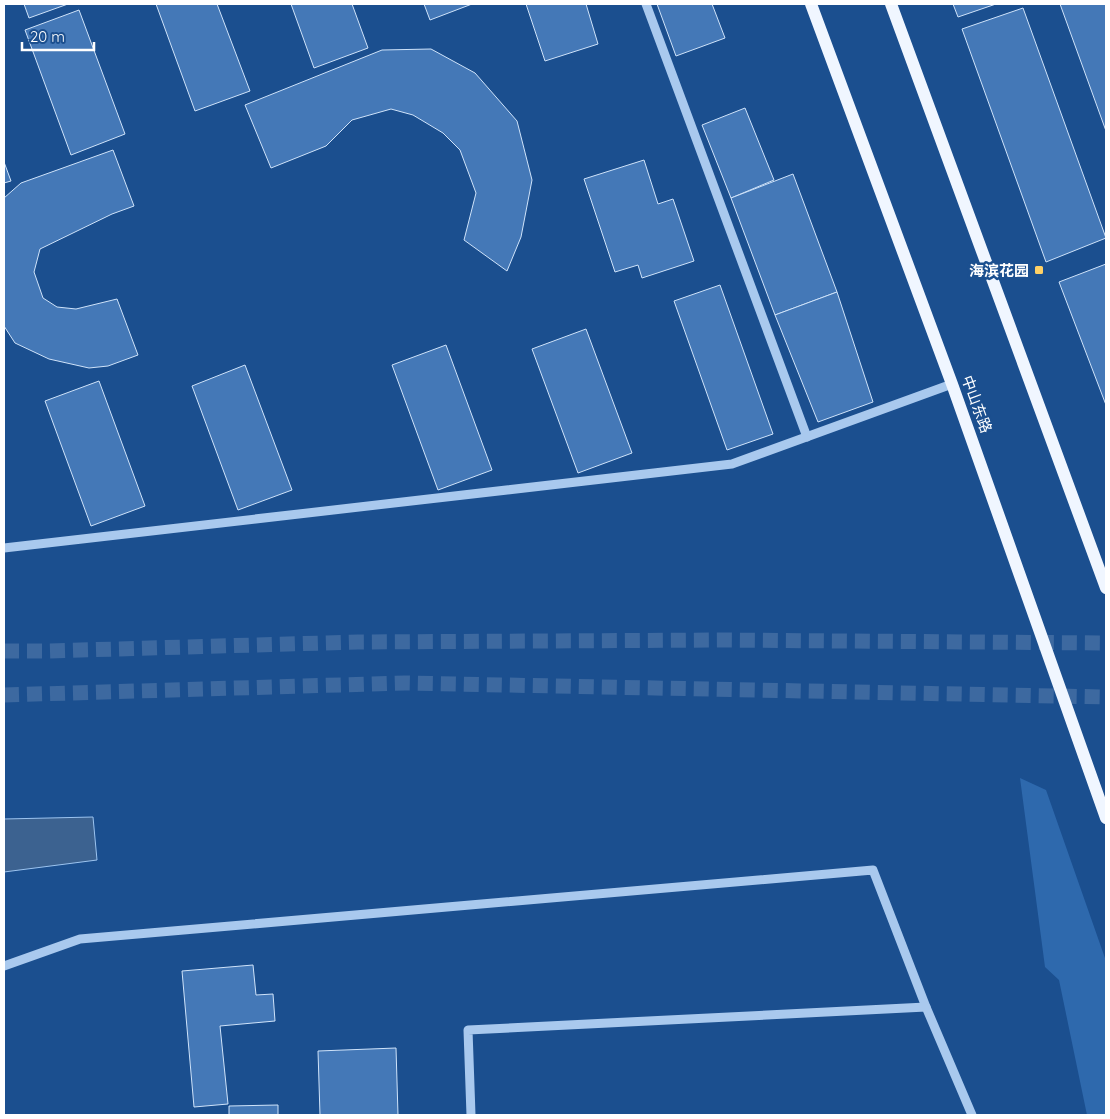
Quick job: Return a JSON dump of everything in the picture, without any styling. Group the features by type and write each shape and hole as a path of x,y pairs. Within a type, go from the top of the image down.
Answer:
{"main road":[{"name":"中山东路","path":"811,4 1007,535 1106,818"},
{"path":"891,4 1106,588"}],"street":[{"path":"646,4 807,436"},
{"path":"4,548 732,464 952,384"},
{"path":"4,966 80,940 873,870 926,1007 972,1115"},
{"path":"471,1115 468,1030 926,1007"}],"shaded area":[{"path":"1020,778 1046,790 1106,961 1106,1115 1087,1115 1059,980 1045,967"},
{"path":"93,817 97,860 4,872 4,819"}],"building":[{"path":"24,4 68,4 29,18"},
{"path":"156,4 217,4 250,91 195,111"},
{"path":"291,4 352,4 368,48 314,68"},
{"path":"424,4 472,4 430,20"},
{"path":"526,4 586,4 598,44 545,61"},
{"path":"657,4 712,4 725,38 676,56"},
{"path":"953,4 996,4 958,17"},
{"path":"1060,4 1106,4 1106,131"},
{"path":"1023,8 1106,238 1046,262 962,29"},
{"path":"79,10 125,134 71,155 25,30"},
{"path":"431,49 475,73 517,121 532,180 521,237 507,271 464,240 476,193 460,150 443,133 413,115 391,109 352,120 326,146 271,168 245,105 382,50"},
{"path":"745,108 774,180 731,198 702,125"},
{"path":"113,150 134,206 112,214 40,249 34,272 43,298 57,307 76,309 117,299 138,355 108,366 89,368 49,359 15,343 4,326 4,198 21,183"},
{"path":"644,160 658,204 673,199 694,261 642,278 638,265 615,272 584,179"},
{"path":"4,162 11,181 4,183"},
{"path":"793,174 837,292 775,315 731,198"},
{"path":"1106,264 1106,405 1059,282"},
{"path":"720,285 773,434 727,450 674,301"},
{"path":"837,292 873,402 818,422 775,315"},
{"path":"586,329 632,453 578,473 532,349"},
{"path":"446,345 492,470 438,490 392,365"},
{"path":"245,365 292,490 238,510 192,386"},
{"path":"99,381 145,506 91,526 45,401"},
{"path":"253,965 256,995 273,994 275,1021 220,1026 228,1104 194,1107 182,971"},
{"path":"396,1048 398,1115 320,1115 318,1051"},
{"path":"278,1105 278,1115 229,1115 229,1106"}],"tunnel":[{"path":"4,651 358,642 717,640 1106,643"},
{"path":"4,695 405,683 1106,697"}],"place":[{"name":"海滨花园","path":"1039,270"}]}
